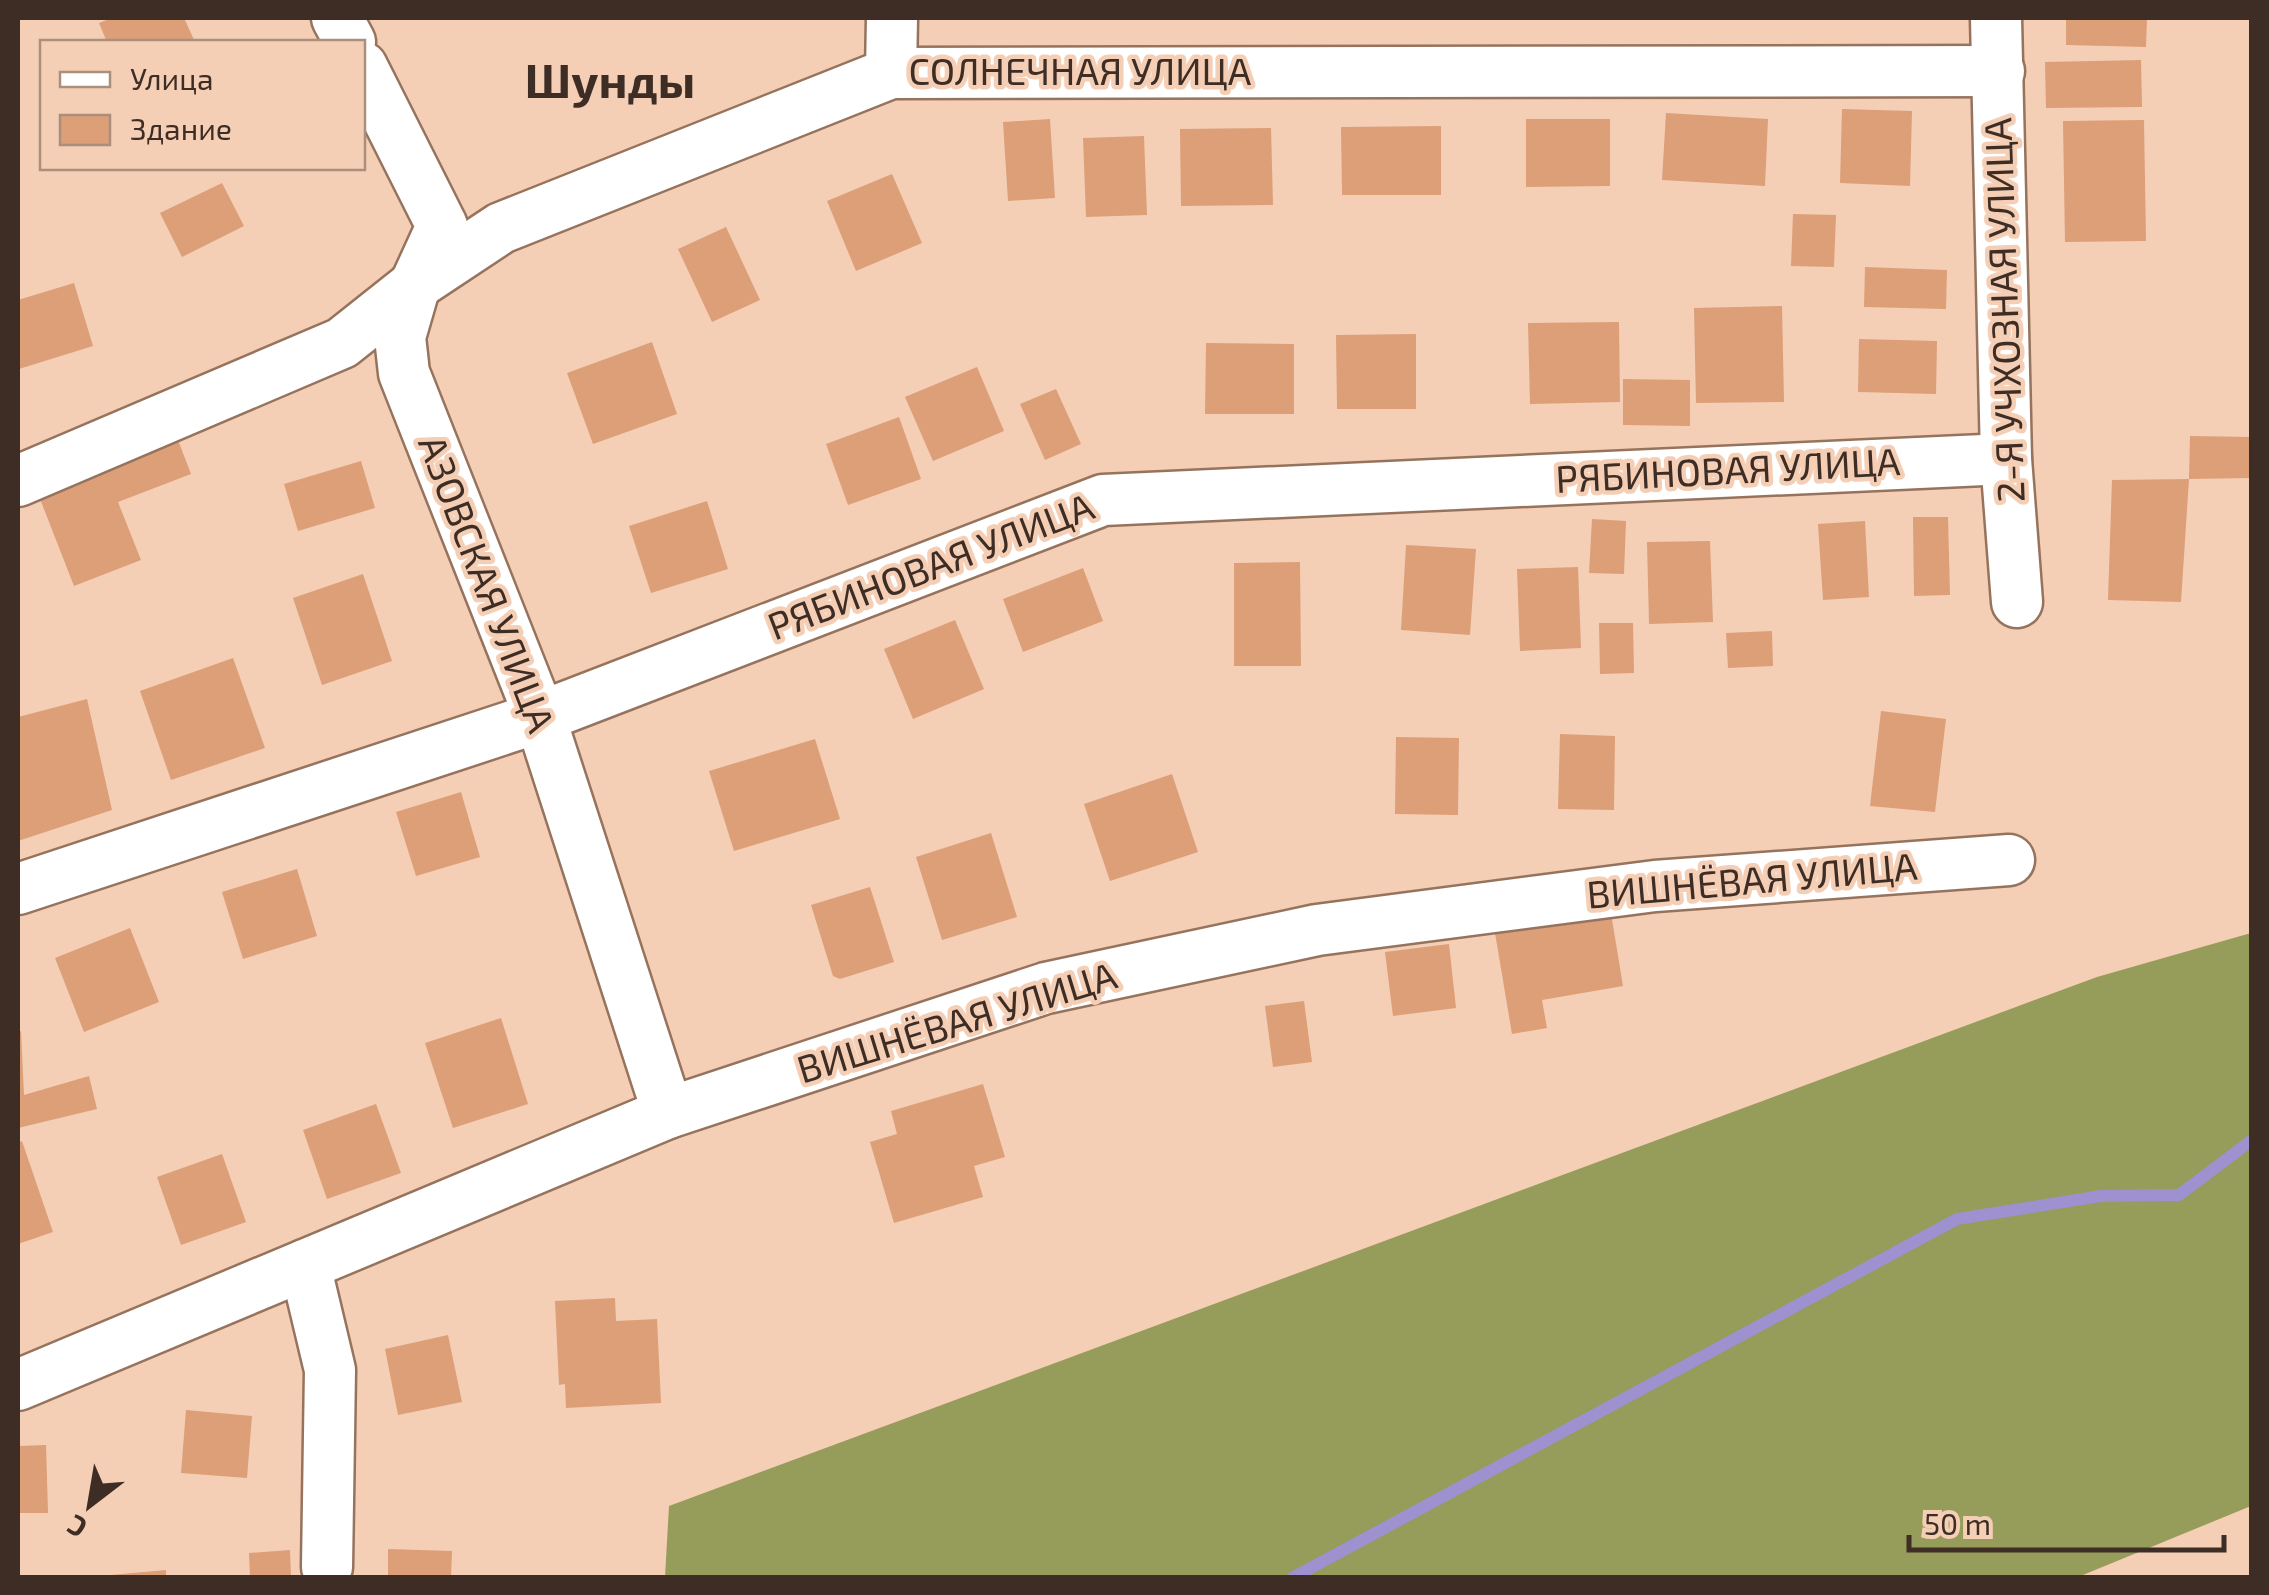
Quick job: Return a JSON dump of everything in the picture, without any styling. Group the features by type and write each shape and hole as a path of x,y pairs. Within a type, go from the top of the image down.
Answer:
{"street":[{"path":"337,18 349,40"},
{"path":"890,72 892,18"},
{"name":"2-Я УЧХОЗНАЯ УЛИЦА","path":"1996,18 2006,459 2017,602"},
{"name":"СОЛНЕЧНАЯ УЛИЦА","path":"18,481 342,343 414,286 501,228 890,72 1999,71"},
{"name":"АЗОВСКАЯ УЛИЦА","path":"365,73 442,226 414,286 400,337 404,373 540,717 668,1113"},
{"name":"РЯБИНОВАЯ УЛИЦА","path":"18,889 540,717 1103,500 2006,459"},
{"name":"ВИШНЁВАЯ УЛИЦА","path":"18,1385 668,1113 1046,988 1317,930 1655,886 2009,860"},
{"path":"305,1265 330,1370 327,1567"}],"green space":[{"path":"2251,933 2251,1506 2078,1577 665,1577 669,1506 2097,977"}],"building":[{"path":"112,18 184,18 194,40 106,40 99,23"},
{"path":"2066,18 2147,18 2146,47 2066,45"},
{"path":"2141,60 2142,107 2046,108 2045,62"},
{"path":"1842,109 1912,111 1910,186 1840,183"},
{"path":"1666,113 1768,119 1765,186 1662,180"},
{"path":"1050,119 1055,198 1008,201 1003,122"},
{"path":"1526,119 1610,119 1610,186 1526,187"},
{"path":"2144,120 2146,241 2065,242 2063,121"},
{"path":"1441,126 1441,195 1342,195 1341,127"},
{"path":"1271,128 1273,205 1181,206 1180,129"},
{"path":"1144,136 1147,215 1086,217 1083,138"},
{"path":"892,174 922,243 856,271 827,201"},
{"path":"222,183 244,226 182,257 160,213"},
{"path":"1793,214 1836,215 1834,267 1791,266"},
{"path":"726,227 760,300 712,322 678,249"},
{"path":"1865,267 1947,270 1946,309 1864,307"},
{"path":"74,283 93,346 19,369 18,300"},
{"path":"1782,306 1784,402 1696,403 1694,308"},
{"path":"1619,322 1620,402 1530,404 1528,323"},
{"path":"1416,334 1416,409 1337,409 1336,335"},
{"path":"1859,339 1937,341 1936,394 1858,392"},
{"path":"652,342 677,414 593,444 567,373"},
{"path":"1206,343 1294,344 1294,414 1205,414"},
{"path":"977,367 1004,431 933,461 905,397"},
{"path":"1623,379 1690,380 1690,426 1623,425"},
{"path":"1056,389 1081,444 1045,460 1020,404"},
{"path":"899,417 921,479 848,505 826,444"},
{"path":"173,427 191,474 118,502 141,560 74,586 33,481"},
{"path":"2190,436 2252,437 2252,478 2189,479"},
{"path":"361,461 375,508 298,531 284,484"},
{"path":"2189,479 2181,602 2108,600 2112,480"},
{"path":"707,501 728,569 651,593 629,526"},
{"path":"1913,517 1948,517 1950,595 1914,596"},
{"path":"1592,519 1626,521 1624,574 1589,573"},
{"path":"1865,521 1869,597 1823,600 1818,524"},
{"path":"1710,541 1713,622 1649,624 1647,542"},
{"path":"1406,545 1476,549 1470,635 1401,630"},
{"path":"1300,562 1301,666 1234,666 1234,563"},
{"path":"1578,567 1581,648 1520,651 1517,569"},
{"path":"1083,568 1103,621 1023,652 1003,599"},
{"path":"363,574 392,661 322,685 293,598"},
{"path":"955,620 984,689 913,719 884,649"},
{"path":"1599,623 1633,623 1634,673 1600,674"},
{"path":"1772,631 1773,666 1728,668 1726,633"},
{"path":"233,658 265,748 171,780 140,691"},
{"path":"87,699 112,810 18,841 18,717"},
{"path":"1881,711 1946,719 1935,812 1870,806"},
{"path":"1560,734 1615,736 1614,810 1558,809"},
{"path":"1396,737 1459,738 1458,815 1395,814"},
{"path":"815,739 840,819 734,851 709,771"},
{"path":"1172,774 1198,852 1110,881 1084,804"},
{"path":"461,792 480,857 416,876 396,812"},
{"path":"991,833 1017,917 942,940 916,857"},
{"path":"297,869 317,936 243,959 222,892"},
{"path":"870,887 894,962 840,979 833,976 811,905"},
{"path":"1610,907 1623,986 1542,1000 1547,1028 1512,1034 1494,927"},
{"path":"130,928 159,1002 84,1032 55,958"},
{"path":"1449,944 1456,1008 1393,1016 1385,952"},
{"path":"1304,1001 1312,1062 1273,1067 1265,1006"},
{"path":"501,1018 528,1104 453,1128 425,1043"},
{"path":"21,1031 24,1095 89,1076 97,1109 18,1128"},
{"path":"983,1084 1005,1157 974,1166 983,1197 894,1223 870,1142 897,1134 891,1111"},
{"path":"376,1104 401,1173 327,1199 303,1130"},
{"path":"22,1141 53,1232 18,1244 18,1143"},
{"path":"222,1154 246,1222 181,1245 157,1177"},
{"path":"615,1298 616,1321 657,1319 661,1403 566,1408 565,1384 559,1385 555,1301"},
{"path":"448,1335 462,1402 398,1415 385,1349"},
{"path":"186,1410 252,1416 247,1478 181,1473"},
{"path":"46,1445 48,1513 18,1513 18,1446"},
{"path":"388,1549 452,1551 451,1578 388,1578"},
{"path":"290,1550 291,1578 250,1578 249,1553"},
{"path":"166,1570 166,1578 111,1578 111,1575"}],"waterway":[{"path":"1292,1578 1957,1219 2101,1196 2179,1195 2252,1140"}],"district":[{"name":"Шунды","path":"610,81"}]}
